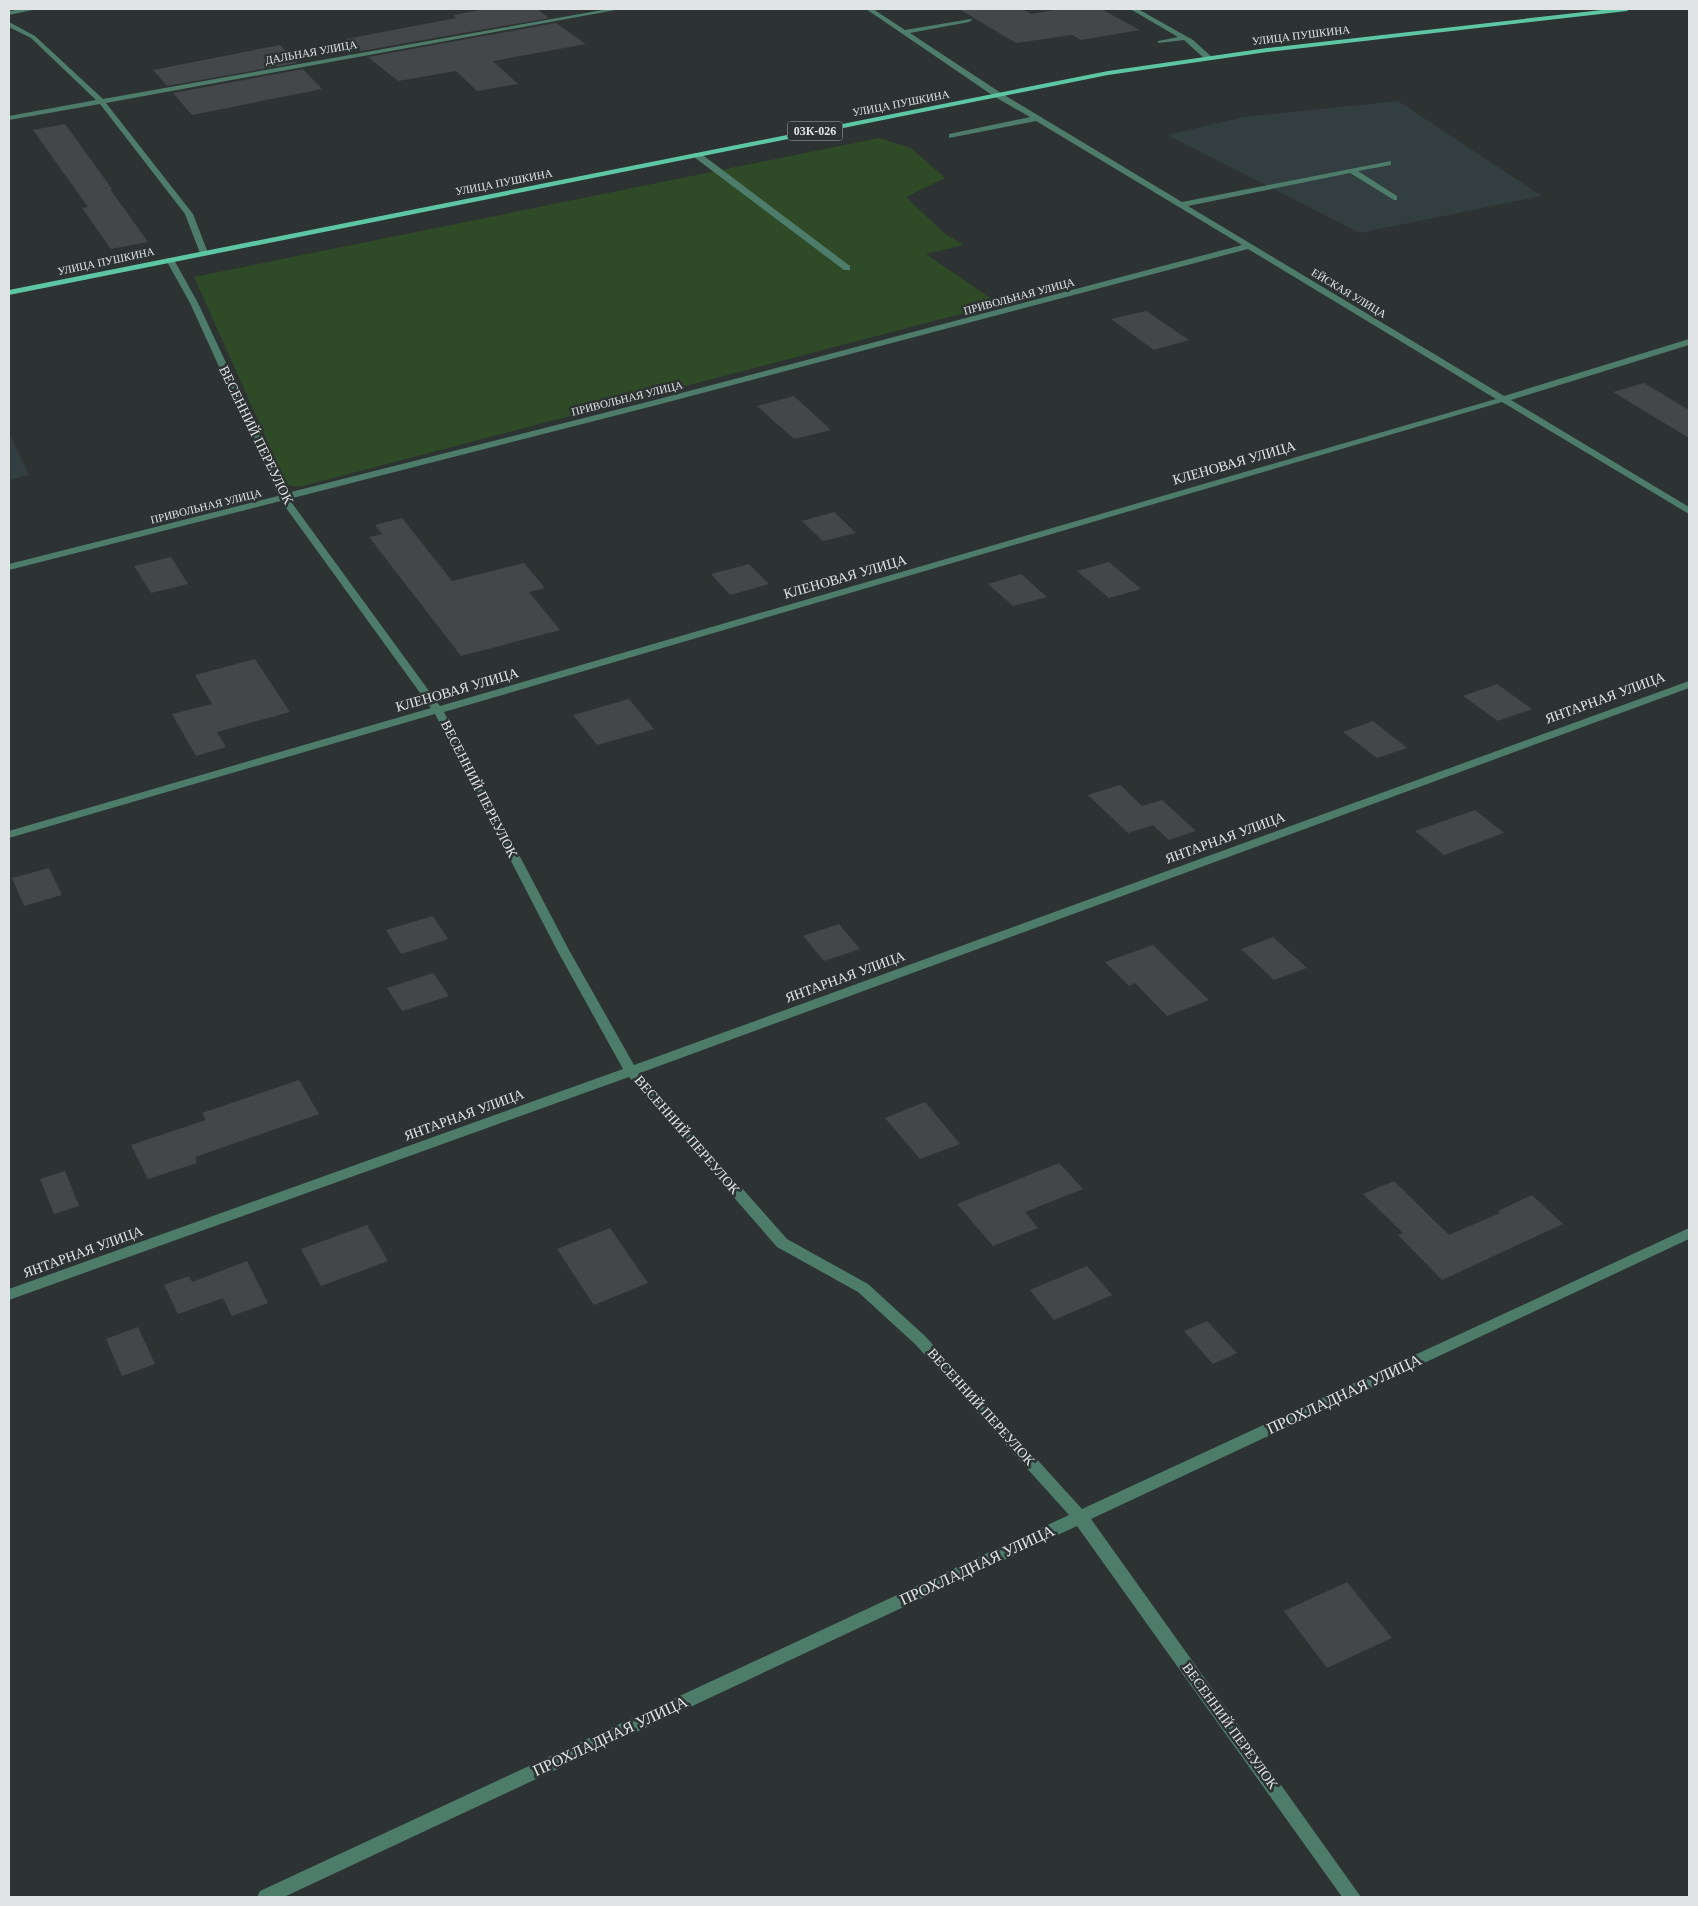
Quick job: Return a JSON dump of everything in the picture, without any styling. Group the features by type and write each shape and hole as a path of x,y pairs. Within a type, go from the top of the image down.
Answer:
{"main road":[{"name":"УЛИЦА ПУШКИНА","path":"9,293 204,252 1108,73 1209,58 1627,9"}],"street":[{"path":"9,13 34,9"},
{"name":"ДАЛЬНАЯ УЛИЦА","path":"9,118 618,9"},
{"name":"ЕЙСКАЯ УЛИЦА","path":"869,9 998,95 1689,511"},
{"path":"1133,9 1185,38 1209,58"},
{"path":"903,32 969,20"},
{"path":"9,24 33,37 102,102 189,214 204,252"},
{"path":"1160,42 1185,38"},
{"path":"952,136 1038,118"},
{"path":"697,155 847,268"},
{"path":"1181,205 1388,163"},
{"path":"1351,170 1394,198"},
{"name":"ПРИВОЛЬНАЯ УЛИЦА","path":"9,567 284,498 319,486 654,403 1249,246"},
{"name":"ВЕСЕННИЙ ПЕРЕУЛОК","path":"170,260 194,303 284,498 438,710 563,950 631,1071 782,1243 863,1288 920,1340 1080,1517 1352,1897"},
{"name":"КЛЕНОВАЯ УЛИЦА","path":"9,835 1504,399 1689,342"},
{"name":"ЯНТАРНАЯ УЛИЦА","path":"9,1295 631,1071 1689,684"},
{"name":"ПРОХЛАДНАЯ УЛИЦА","path":"266,1897 1689,1233"}],"shaded area":[{"path":"1398,101 1542,196 1360,233 1167,135 1244,117"},
{"path":"9,432 29,475 9,480"}],"green space":[{"path":"879,138 911,148 945,178 906,197 944,233 964,245 926,254 999,304 299,487 287,485 194,277"}],"building":[{"path":"487,9 537,9 549,18 361,51 346,39 456,18 453,15"},
{"path":"959,9 1022,9 1031,14 1059,9 1101,9 1140,30 1081,40 1072,35 1016,43"},
{"path":"556,23 586,44 493,61 518,84 477,91 456,71 398,81 368,57"},
{"path":"280,45 297,63 167,86 153,70"},
{"path":"303,69 322,89 192,115 173,93"},
{"path":"65,124 148,242 111,249 82,208 88,207 33,130"},
{"path":"1146,311 1189,340 1154,350 1111,319"},
{"path":"1644,383 1689,410 1689,438 1613,392"},
{"path":"794,396 831,430 794,439 757,406"},
{"path":"834,512 856,533 823,541 802,521"},
{"path":"402,518 452,581 524,563 545,588 529,592 560,630 461,656 369,537 382,534 375,525"},
{"path":"171,557 188,584 151,593 134,566"},
{"path":"1109,562 1141,589 1109,598 1077,571"},
{"path":"749,564 769,584 730,595 711,574"},
{"path":"1021,574 1047,597 1013,606 988,584"},
{"path":"255,659 290,712 217,732 226,747 196,756 172,714 212,704 195,675"},
{"path":"1497,684 1532,709 1498,721 1463,696"},
{"path":"629,699 654,729 597,745 573,715"},
{"path":"1373,721 1407,748 1377,758 1343,732"},
{"path":"1120,785 1142,806 1162,800 1196,831 1169,840 1153,825 1128,833 1088,795"},
{"path":"1475,810 1504,833 1444,855 1415,831"},
{"path":"49,868 62,895 24,906 12,878"},
{"path":"433,916 448,939 401,954 386,930"},
{"path":"839,924 860,949 824,961 803,936"},
{"path":"1273,937 1307,968 1274,980 1241,949"},
{"path":"1153,945 1209,1000 1167,1016 1135,983 1129,986 1105,962"},
{"path":"433,973 449,996 402,1011 387,988"},
{"path":"299,1080 319,1114 195,1157 197,1163 148,1179 131,1145 206,1120 202,1113"},
{"path":"925,1102 960,1144 920,1159 885,1118"},
{"path":"1059,1163 1083,1189 1025,1212 1038,1228 993,1246 957,1204"},
{"path":"65,1171 79,1206 54,1214 40,1179"},
{"path":"1394,1181 1449,1235 1500,1213 1498,1211 1532,1195 1563,1224 1442,1280 1398,1235 1403,1233 1363,1194"},
{"path":"367,1225 388,1261 321,1286 301,1249"},
{"path":"610,1228 648,1283 594,1305 557,1249"},
{"path":"247,1261 268,1303 232,1316 223,1298 178,1314 164,1285 189,1276 192,1282"},
{"path":"1087,1266 1112,1295 1054,1320 1030,1290"},
{"path":"1207,1321 1237,1353 1213,1364 1184,1331"},
{"path":"138,1327 155,1364 122,1376 106,1339"},
{"path":"1347,1582 1392,1638 1327,1668 1284,1611"}]}
